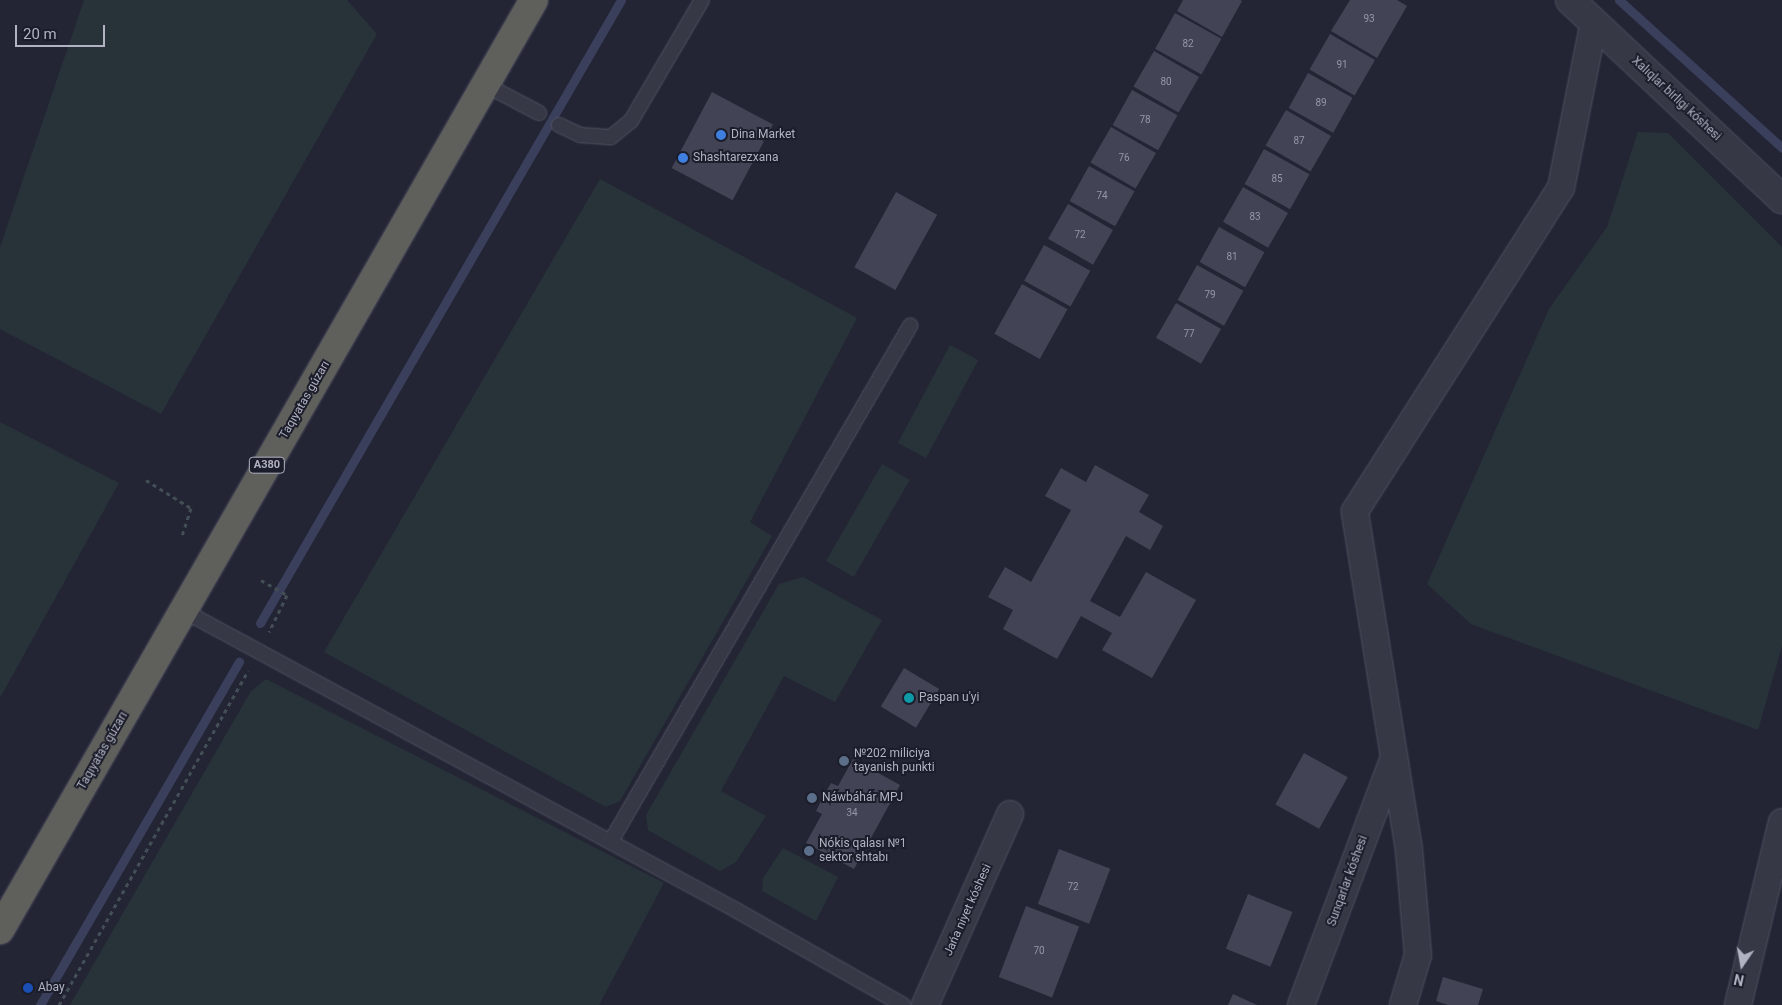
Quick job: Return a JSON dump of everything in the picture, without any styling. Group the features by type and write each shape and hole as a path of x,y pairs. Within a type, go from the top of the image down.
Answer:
{"highway":[{"name":"Taqıyatas gúzarı","path":"0,930 534,0"}],"street":[{"name":"Xalıqlar birligi kóshesi","path":"1570,0 1782,199"},
{"path":"1403,1005 1418,956 1409,850 1355,511 1561,188 1594,22"},
{"name":"Sunqarlar kóshesi","path":"1301,1005 1394,756"},
{"name":"Jańa niyet kóshesi","path":"925,1005 1010,814"},
{"path":"1738,1005 1782,822"}],"lane":[{"path":"558,125 580,136 611,137 631,121 702,0"},
{"path":"486,85 539,113"},
{"path":"611,841 910,326"},
{"path":"184,610 258,652 611,841 903,1005"}],"path":[{"path":"146,480 191,508 182,535"},
{"path":"59,1005 258,652 287,595 261,580"}],"shaded area":[{"path":"84,0 347,0 377,34 161,414 0,329 0,247"},
{"path":"1638,132 1668,133 1782,247 1782,646 1758,730 1471,624 1427,584 1549,309 1607,227"},
{"path":"600,179 857,318 750,522 772,536 620,801 606,807 324,652"},
{"path":"950,345 978,360 926,458 898,443"},
{"path":"0,422 119,483 0,698"},
{"path":"882,464 910,480 854,577 826,561"},
{"path":"803,577 882,620 835,702 784,676 721,791 766,816 736,862 720,871 648,830 646,815 779,584"},
{"path":"266,679 664,883 599,1005 70,1005 251,691"},
{"path":"783,848 838,877 816,921 762,891 763,878"}],"building":[{"path":"1183,0 1242,1 1222,37 1177,11"},
{"path":"1350,0 1397,0 1407,6 1377,58 1331,31"},
{"path":"1175,13 1221,39 1201,75 1155,49"},
{"path":"1330,34 1375,60 1355,96 1310,70"},
{"path":"1154,51 1199,77 1179,113 1134,87"},
{"path":"1308,73 1353,98 1333,133 1289,108"},
{"path":"1132,90 1177,115 1158,150 1113,125"},
{"path":"712,92 773,124 733,200 672,168"},
{"path":"1286,110 1331,136 1311,172 1266,146"},
{"path":"1111,127 1156,153 1136,189 1090,163"},
{"path":"1264,149 1309,174 1290,209 1245,184"},
{"path":"1089,166 1134,191 1115,226 1070,201"},
{"path":"1243,187 1288,213 1268,248 1223,222"},
{"path":"896,192 937,215 895,290 854,267"},
{"path":"1068,204 1113,230 1093,265 1048,239"},
{"path":"1219,227 1264,252 1245,287 1200,262"},
{"path":"1044,245 1090,271 1070,307 1024,281"},
{"path":"1197,265 1243,291 1224,326 1178,300"},
{"path":"1022,284 1067,309 1040,359 994,334"},
{"path":"1176,303 1221,329 1201,364 1156,338"},
{"path":"1095,465 1149,495 1139,512 1163,526 1150,550 1126,536 1090,601 1120,617 1146,572 1196,600 1152,678 1102,650 1112,633 1081,616 1057,659 1003,629 1013,610 988,597 1005,567 1031,582 1071,510 1045,496 1061,468 1086,482"},
{"name":"Paspan u'yi","path":"904,668 939,689 916,728 881,707"},
{"path":"1304,753 1348,777 1319,829 1275,805"},
{"path":"853,759 900,785 854,869 806,843 822,814 816,811 823,797 831,783 838,786"},
{"path":"1059,849 1110,869 1089,924 1038,904"},
{"path":"1248,894 1293,912 1270,967 1226,949"},
{"path":"1026,906 1079,926 1052,997 999,977"},
{"path":"1443,977 1483,989 1478,1005 1448,1005 1436,1001"},
{"path":"1233,994 1257,1005 1228,1005"}],"waterway":[{"path":"260,623 621,0"},
{"path":"1619,0 1782,148"},
{"path":"40,1005 239,662"}],"place":[{"name":"Dina Market","path":"721,135"},
{"name":"Shashtarezxana","path":"683,158"},
{"name":"Paspan u'yi","path":"909,698"},
{"name":"№202 miliciya tayanish punkti","path":"844,761"},
{"name":"Náwbáhár MPJ","path":"812,798"},
{"name":"Nókis qalası №1 sektor shtabı","path":"809,851"},
{"name":"Abay","path":"28,988"}]}
